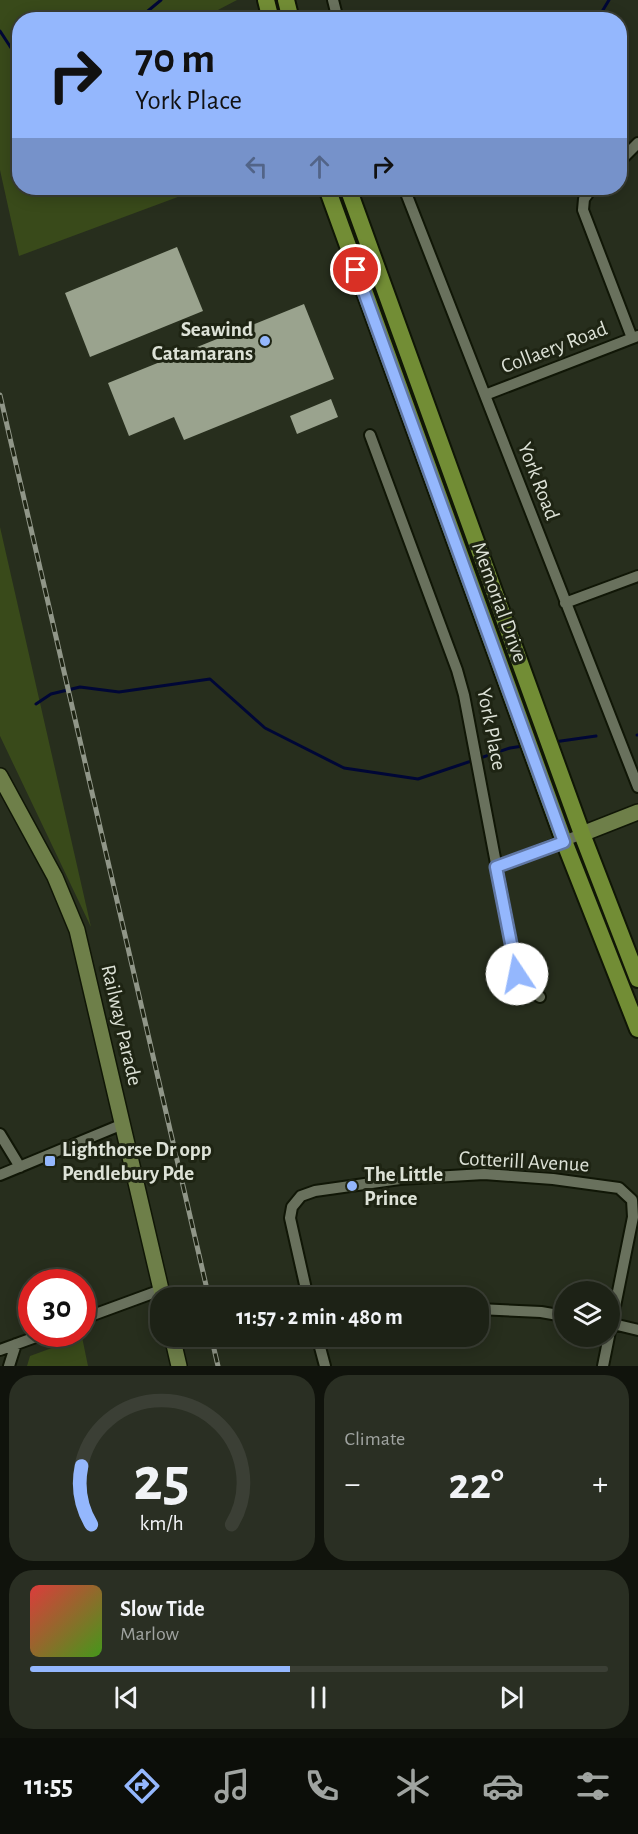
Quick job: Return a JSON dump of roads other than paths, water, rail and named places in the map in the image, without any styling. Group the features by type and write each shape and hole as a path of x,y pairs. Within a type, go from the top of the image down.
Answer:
{"main road":[{"name":"Memorial Drive","path":"330,195 564,842 638,1029"},
{"name":"Memorial Drive","path":"351,195 582,834 638,979"},
{"name":"Railway Parade","path":"0,776 71,913 83,950 160,1287"},
{"path":"582,834 638,812"},
{"path":"175,1347 179,1366"}],"street":[{"path":"627,154 638,143"},
{"name":"York Road","path":"407,195 638,787"},
{"path":"587,195 584,199 583,210 635,337"},
{"name":"Collaery Road","path":"485,395 635,337"},
{"name":"York Place","path":"370,435 457,669 472,734 517,974 527,989 540,997"},
{"path":"565,603 638,576"},
{"path":"496,867 582,834"},
{"path":"0,1175 123,1124"},
{"path":"0,1134 20,1167"},
{"name":"Cotterill Avenue","path":"306,1287 290,1218 292,1207 301,1196 315,1191 400,1179 484,1174 553,1179 619,1188 632,1200 633,1217 619,1281"},
{"path":"96,1315 150,1298"},
{"path":"489,1310 554,1314"},
{"path":"620,1326 638,1330"},
{"path":"0,1350 16,1344"},
{"path":"9,1366 16,1344"},
{"path":"320,1347 324,1366"},
{"path":"603,1366 606,1347"}],"waterway":[{"path":"147,12 161,0"},
{"path":"602,12 609,0"},
{"path":"0,31 12,49"},
{"path":"36,704 51,694 80,687 119,692 210,679 265,728 344,768 418,779 510,748 523,746"},
{"path":"554,742 596,736"}],"railway":[{"path":"0,395 206,1287"},
{"path":"214,1347 218,1366"}],"place":[{"name":"Seawind Catamarans","path":"265,341"},
{"name":"Lighthorse Dr opp Pendlebury Pde","path":"50,1161"},
{"name":"The Little Prince","path":"352,1186"}]}
